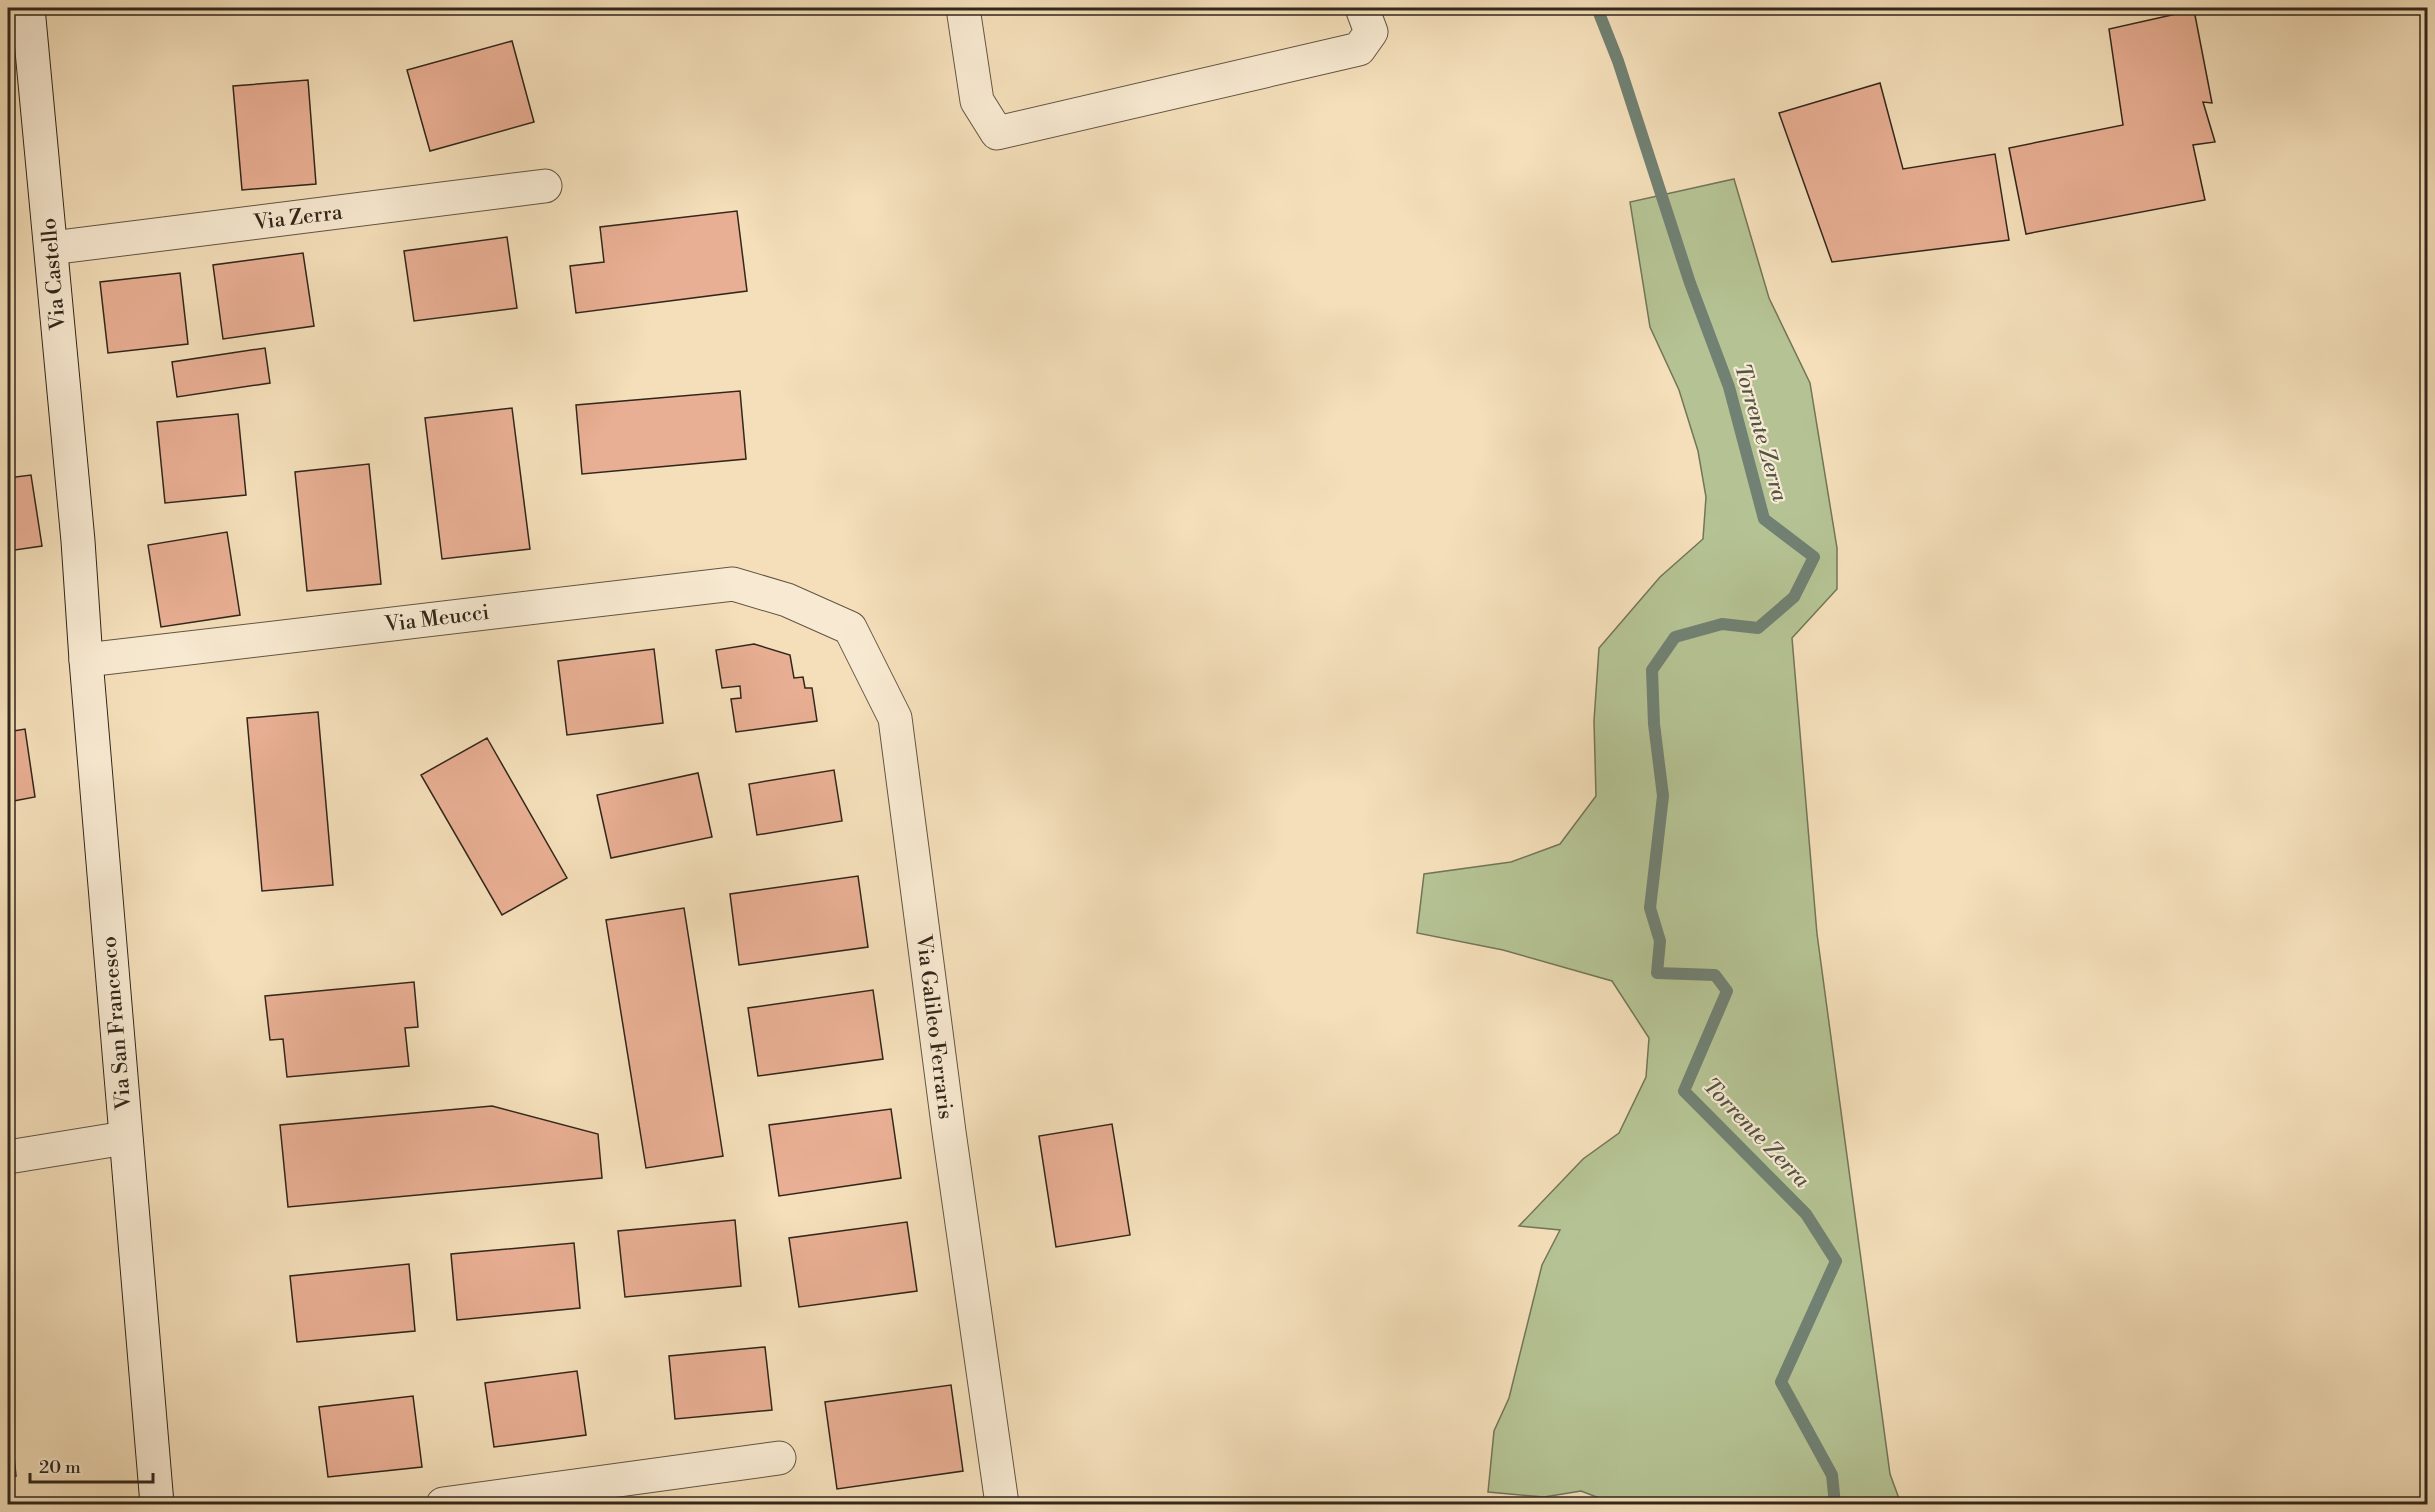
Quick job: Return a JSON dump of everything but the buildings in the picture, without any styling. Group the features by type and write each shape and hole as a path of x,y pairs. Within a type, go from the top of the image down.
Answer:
{"street":[{"name":"Via Castello","path":"28,8 78,541"},
{"path":"963,8 977,101 997,133 1359,49 1371,32 1362,8"},
{"name":"Via Zerra","path":"51,248 544,186"},
{"name":"Via San Francesco","path":"78,541 125,1138 157,1504"},
{"name":"Via Meucci","path":"86,660 733,584 787,600"},
{"name":"Via Galileo Ferraris","path":"787,600 850,628 895,718 949,1132 1002,1504"},
{"path":"8,1157 125,1138"},
{"path":"443,1504 779,1458"}],"green space":[{"path":"1734,179 1769,298 1810,383 1837,548 1837,589 1792,638 1817,934 1890,1474 1901,1504 1615,1504 1581,1491 1544,1497 1488,1492 1494,1431 1509,1398 1542,1265 1560,1230 1519,1226 1583,1159 1619,1133 1646,1077 1649,1038 1612,981 1503,950 1417,933 1424,874 1511,862 1560,844 1596,796 1594,721 1599,648 1660,577 1703,539 1706,497 1698,451 1679,390 1650,327 1630,202"}],"waterway":[{"name":"Torrente Zerra","path":"1597,8 1618,61 1690,283 1729,387 1764,519 1814,557 1794,597 1758,628 1722,624 1675,637 1652,670 1654,724 1663,796 1650,908 1660,941 1657,973 1715,975 1727,991 1684,1091 1806,1214 1836,1261 1781,1382 1832,1475 1835,1504"}]}
